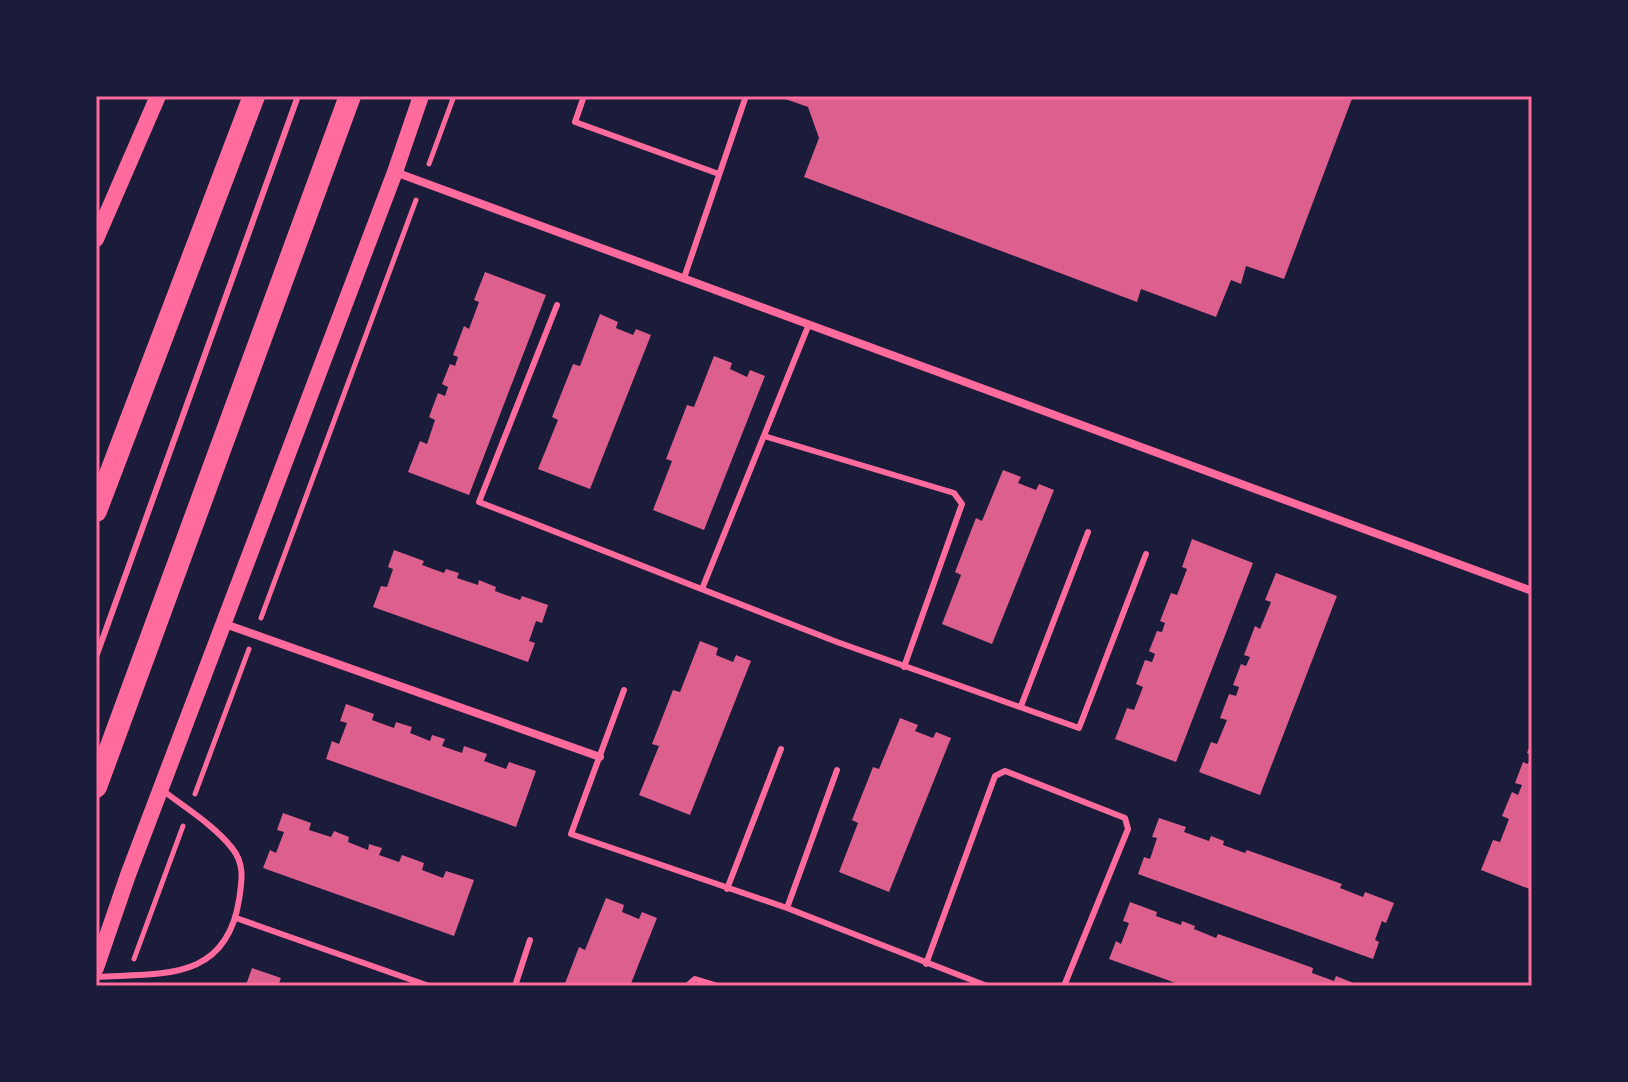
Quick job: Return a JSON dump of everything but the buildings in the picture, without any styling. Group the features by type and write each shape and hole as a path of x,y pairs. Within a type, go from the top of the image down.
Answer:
{"highway":[{"path":"96,511 254,96"},
{"path":"96,787 350,96"}],"main road":[{"path":"96,239 158,96"},
{"path":"96,968 421,96"}],"street":[{"path":"395,172 1532,591"},
{"path":"225,624 600,757"}],"lane":[{"path":"96,657 298,96"},
{"path":"584,96 575,122 719,174"},
{"path":"684,278 746,96"},
{"path":"557,305 479,502 904,667 1079,728 1146,554"},
{"path":"702,589 809,324"},
{"path":"764,436 959,497 962,504 904,667"},
{"path":"1021,706 1088,532"},
{"path":"624,690 571,834 787,908 987,986"},
{"path":"727,889 781,749"},
{"path":"787,908 837,770"},
{"path":"926,964 995,776 1005,771 1125,818 1128,829 1064,986"},
{"path":"96,977 174,971 197,965 216,954 236,918 243,871 233,848 161,789"},
{"path":"236,918 429,986"},
{"path":"515,986 530,940"},
{"path":"687,986 695,979 718,986"}],"path":[{"path":"432,155 454,96"},
{"path":"128,975 407,225"}]}
